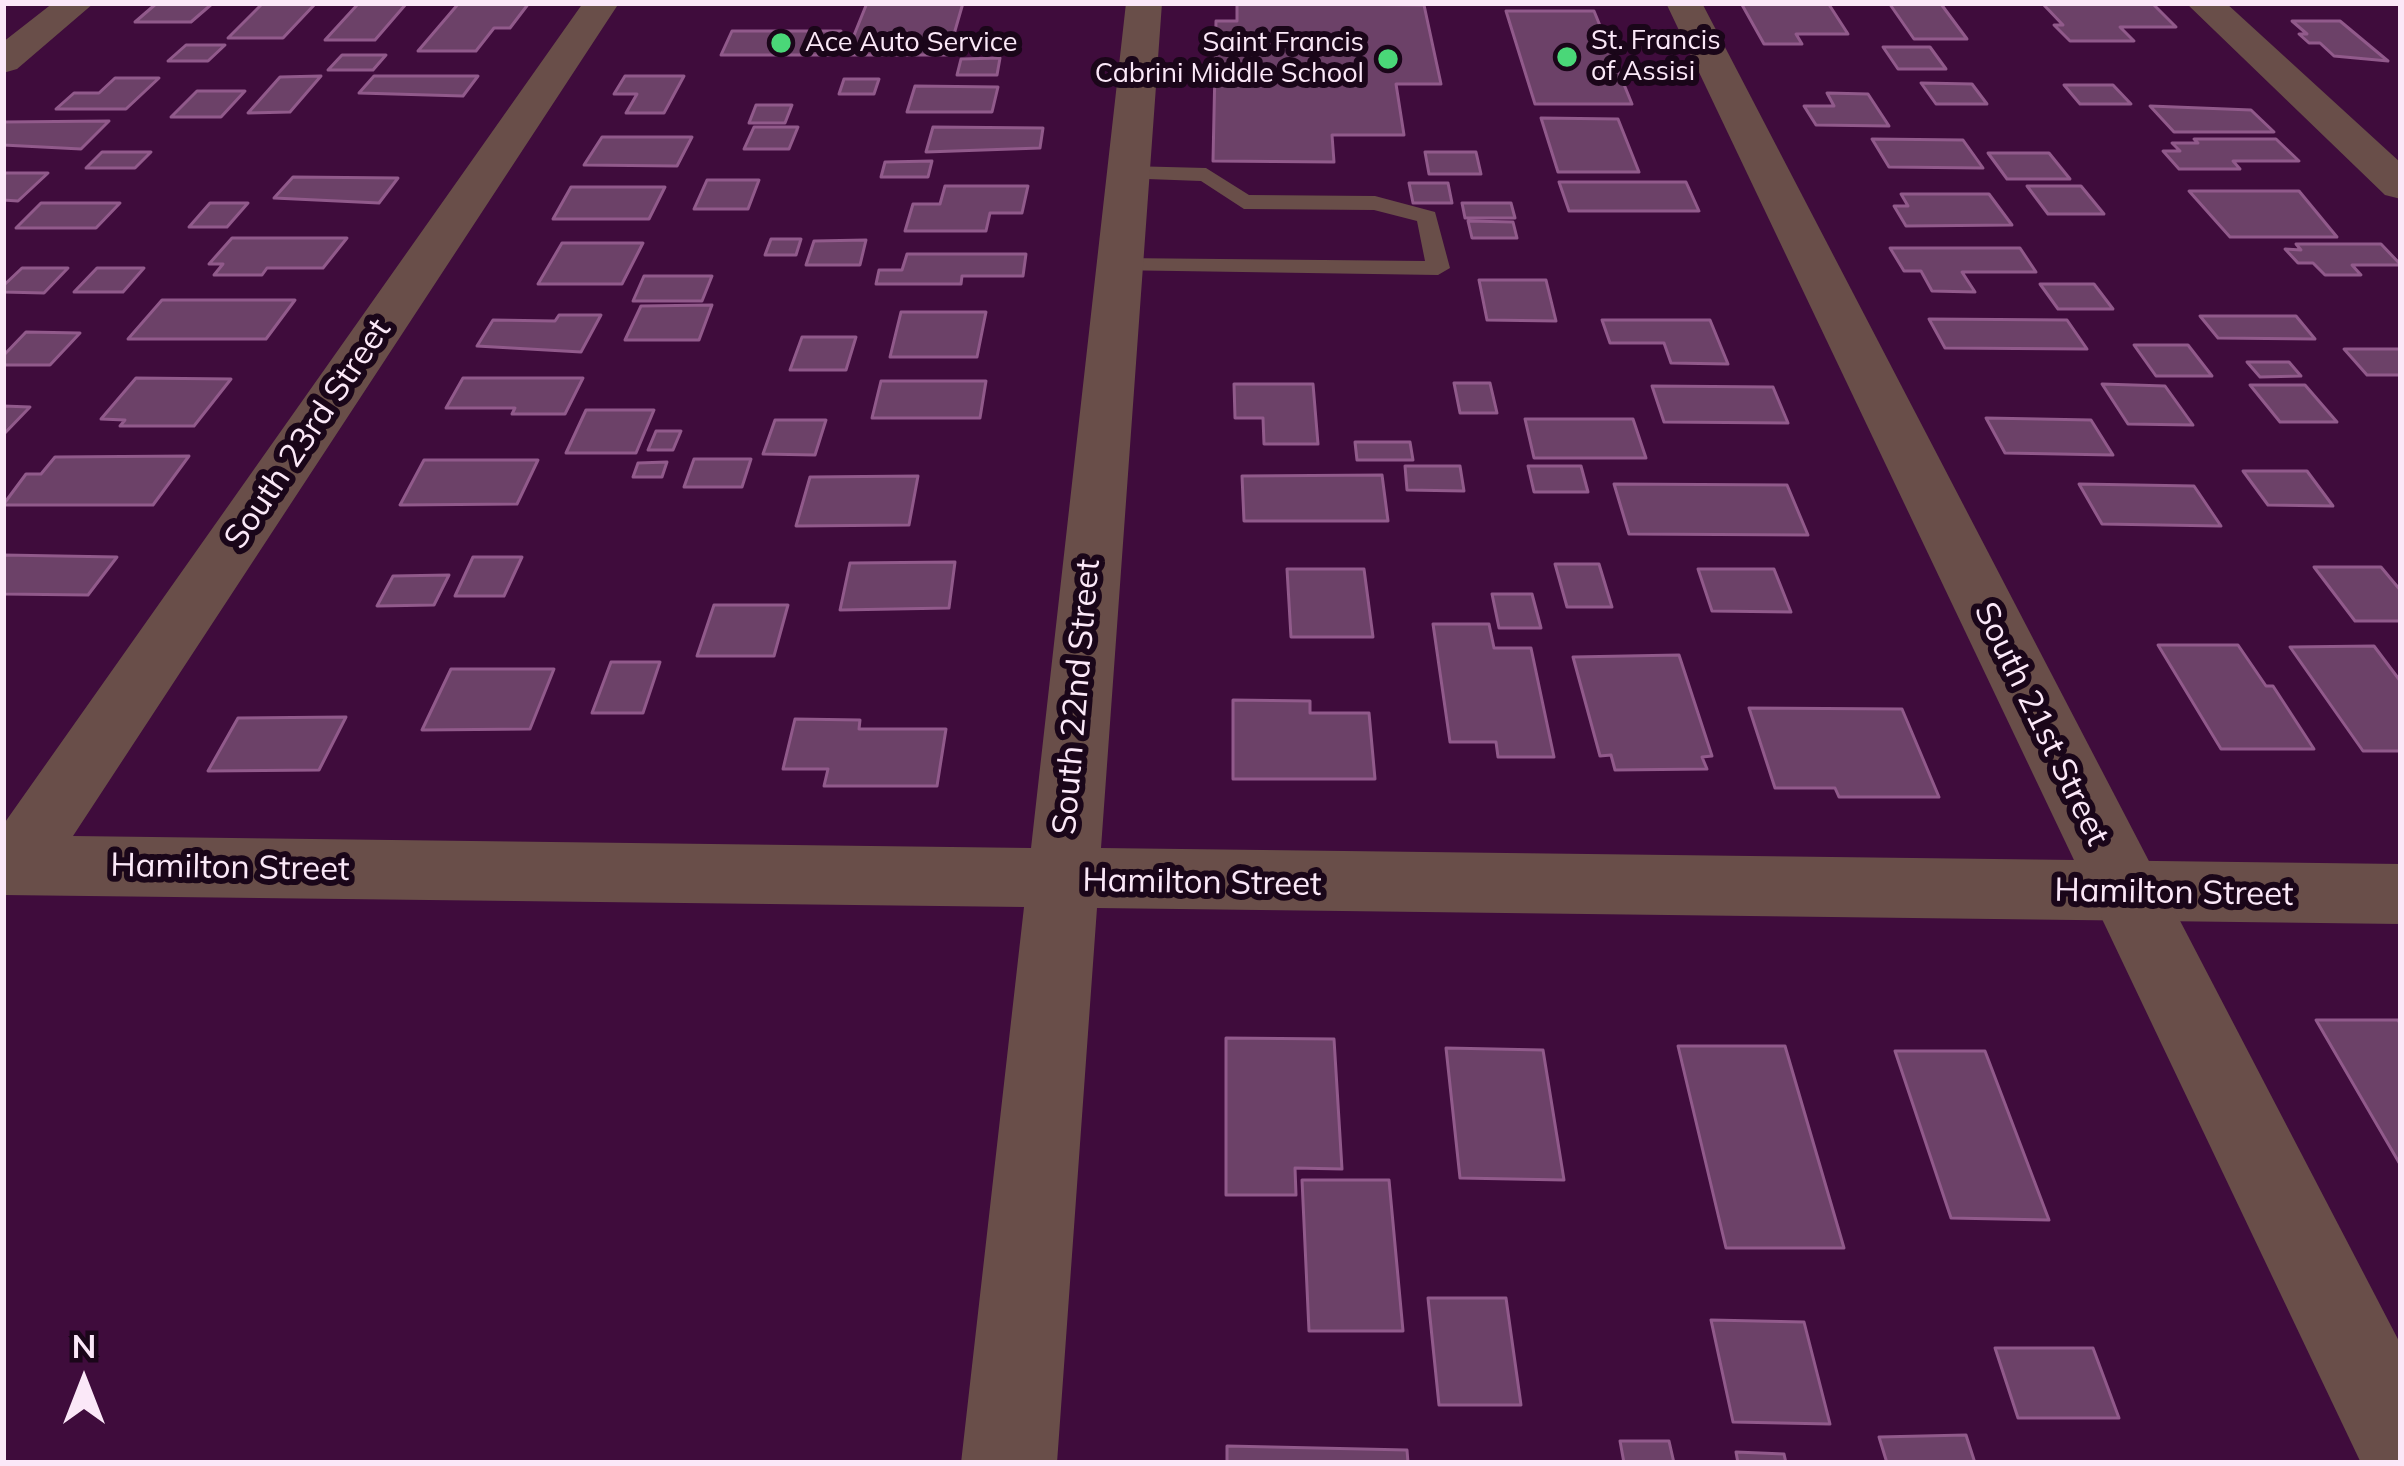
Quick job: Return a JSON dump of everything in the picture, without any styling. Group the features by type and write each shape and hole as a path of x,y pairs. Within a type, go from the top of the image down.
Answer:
{"street":[{"path":"3,61 76,3"},
{"name":"South 23rd Street","path":"9,865 601,3"},
{"name":"South 22nd Street","path":"1009,1463 1144,3"},
{"name":"South 21st Street","path":"1684,3 2401,1443"},
{"path":"2204,3 2401,186"},
{"name":"Hamilton Street","path":"9,865 2401,894"}],"lane":[{"path":"1119,265 1438,268 1427,217 1375,203 1244,202 1205,175 1128,173"}],"building":[{"path":"157,3 213,3 191,22 135,22"},
{"path":"263,3 316,3 283,38 228,38"},
{"path":"459,3 529,3 510,28 494,28 476,51 418,51"},
{"path":"867,3 963,3 948,55 846,55"},
{"path":"1237,3 1424,5 1441,84 1396,84 1404,135 1332,135 1334,162 1213,161 1216,21 1237,21"},
{"path":"1741,3 1828,3 1848,34 1796,34 1802,44 1764,44"},
{"path":"1889,3 1941,4 1967,39 1914,39"},
{"path":"2042,3 2152,3 2176,27 2120,27 2134,41 2070,41 2054,25 2063,25"},
{"path":"358,4 406,4 375,40 325,40"},
{"name":"St. Francis of Assisi","path":"1506,11 1594,11 1632,104 1535,104"},
{"path":"2292,21 2340,21 2388,61 2334,56 2320,43 2309,43 2299,34 2307,34"},
{"name":"Ace Auto Service","path":"732,31 841,31 832,55 721,55"},
{"path":"186,45 225,45 208,61 168,61"},
{"path":"1883,47 1930,47 1946,69 1898,69"},
{"path":"342,55 386,55 373,70 328,70"},
{"path":"1000,58 997,75 957,75 961,59"},
{"path":"321,76 290,112 248,113 280,77"},
{"path":"374,76 478,76 463,96 359,93"},
{"path":"625,76 684,76 664,113 626,113 637,94 614,94"},
{"path":"115,78 159,78 126,109 56,109 74,93 99,93"},
{"path":"844,79 879,79 874,94 839,94"},
{"path":"1921,83 1972,84 1987,104 1936,104"},
{"path":"2064,85 2113,85 2131,104 2080,104"},
{"path":"915,86 998,87 992,112 907,112"},
{"path":"197,91 245,91 221,117 171,117"},
{"path":"1827,93 1868,94 1889,126 1816,125 1804,106 1834,106"},
{"path":"756,105 792,105 785,123 749,123"},
{"path":"2150,106 2251,110 2274,132 2174,132"},
{"path":"1541,118 1618,119 1639,172 1558,172"},
{"path":"109,121 81,149 3,145 3,122"},
{"path":"754,127 798,127 789,149 744,149"},
{"path":"933,127 1043,128 1040,148 926,152"},
{"path":"602,137 692,137 677,166 584,165"},
{"path":"1872,139 1963,140 1983,168 1889,167"},
{"path":"2194,139 2276,139 2299,161 2233,161 2240,169 2179,169 2163,151 2180,151 2172,143 2198,143"},
{"path":"102,152 151,152 135,168 86,168"},
{"path":"1425,152 1476,152 1481,174 1429,174"},
{"path":"1988,153 2049,153 2070,179 2007,179"},
{"path":"932,161 928,177 881,177 885,162"},
{"path":"3,173 48,173 18,201 3,200"},
{"path":"293,177 398,178 379,203 274,198"},
{"path":"707,180 759,180 748,209 694,209"},
{"path":"1559,182 1686,182 1699,211 1569,211"},
{"path":"1409,183 1448,183 1452,203 1413,203"},
{"path":"945,186 1028,186 1022,213 990,213 986,231 905,231 913,204 940,204"},
{"path":"2027,186 2081,186 2104,214 2048,214"},
{"path":"571,187 665,187 649,219 553,219"},
{"path":"2189,191 2299,191 2337,237 2230,237"},
{"path":"1901,194 1989,194 2012,225 1906,226 1894,206 1908,206"},
{"path":"41,203 120,203 96,228 16,228"},
{"path":"210,203 248,203 227,227 189,227"},
{"path":"1462,203 1511,203 1515,218 1465,218"},
{"path":"1468,221 1513,222 1517,238 1472,238"},
{"path":"232,238 347,238 323,268 214,275 223,264 209,264"},
{"path":"771,239 801,239 796,255 765,255"},
{"path":"866,240 860,265 806,265 814,241"},
{"path":"562,243 643,243 622,284 538,284"},
{"path":"2296,244 2381,244 2401,265 2352,265 2361,275 2325,275 2313,263 2298,263 2285,249 2301,250"},
{"path":"1890,248 2020,248 2036,272 1962,272 1975,292 1932,291 1921,271 1904,271"},
{"path":"907,254 1026,254 1023,276 962,276 961,284 876,284 879,270 902,270"},
{"path":"22,268 68,268 44,293 3,292 3,286"},
{"path":"97,268 144,268 123,292 74,292"},
{"path":"644,276 712,276 702,301 633,301"},
{"path":"1479,280 1546,280 1556,321 1487,320"},
{"path":"2040,284 2094,284 2113,309 2058,309"},
{"path":"162,300 295,300 266,339 128,339"},
{"path":"712,305 699,340 625,340 641,306"},
{"path":"901,312 986,312 977,357 890,357"},
{"path":"559,315 601,315 581,352 477,346 493,320 555,321"},
{"path":"2200,316 2296,316 2315,339 2218,338"},
{"path":"1929,319 2067,320 2087,349 1945,348"},
{"path":"1602,320 1710,320 1728,364 1671,363 1664,343 1610,343"},
{"path":"26,332 80,333 50,365 3,365 3,356"},
{"path":"802,337 856,337 846,370 790,370"},
{"path":"2134,345 2188,345 2212,376 2156,376"},
{"path":"2344,349 2401,349 2401,375 2367,375"},
{"path":"2247,362 2289,362 2301,376 2260,377"},
{"path":"136,378 231,379 194,426 120,426 125,420 101,419"},
{"path":"463,378 583,378 565,414 512,414 515,408 446,408"},
{"path":"881,381 986,381 980,418 872,418"},
{"path":"1454,383 1490,383 1497,413 1460,413"},
{"path":"1234,384 1313,384 1318,444 1264,444 1263,418 1235,418"},
{"path":"2102,384 2165,386 2193,425 2128,424"},
{"path":"2250,385 2305,385 2337,422 2280,422"},
{"path":"1652,386 1773,387 1788,423 1664,422"},
{"path":"3,406 30,407 3,435"},
{"path":"586,410 654,410 636,453 566,453"},
{"path":"1986,418 2091,420 2113,455 2005,453"},
{"path":"1525,419 1633,419 1646,458 1534,458"},
{"path":"775,420 826,420 815,455 763,454"},
{"path":"656,431 681,431 673,450 648,450"},
{"path":"1355,442 1410,442 1413,460 1357,460"},
{"path":"189,456 153,505 3,505 26,474 41,474 55,457"},
{"path":"694,459 751,459 742,487 684,487"},
{"path":"424,460 538,460 517,504 400,505"},
{"path":"667,462 662,477 633,477 638,463"},
{"path":"1405,466 1460,466 1464,491 1407,490"},
{"path":"1528,466 1581,466 1588,492 1534,492"},
{"path":"2243,471 2307,471 2333,506 2268,505"},
{"path":"1382,475 1388,521 1244,521 1242,476"},
{"path":"918,476 909,525 796,526 810,477"},
{"path":"1614,484 1787,485 1808,535 1629,534"},
{"path":"2079,484 2194,486 2221,526 2102,524"},
{"path":"3,555 117,557 88,595 3,594"},
{"path":"473,557 522,557 504,596 455,596"},
{"path":"955,562 949,608 840,610 850,563"},
{"path":"1555,564 1599,564 1612,607 1567,607"},
{"path":"2314,567 2381,567 2401,591 2401,621 2355,621"},
{"path":"1287,569 1364,569 1373,637 1291,637"},
{"path":"1698,569 1774,569 1791,612 1712,611"},
{"path":"449,575 434,605 377,606 393,576"},
{"path":"1492,594 1532,594 1541,628 1499,628"},
{"path":"714,605 788,605 774,656 697,656"},
{"path":"1433,624 1489,624 1494,648 1531,648 1554,757 1498,757 1496,742 1450,742"},
{"path":"2158,645 2238,645 2266,686 2273,686 2314,749 2221,749"},
{"path":"2374,646 2401,682 2401,751 2363,751 2290,647"},
{"path":"1679,655 1712,756 1702,757 1707,769 1615,770 1611,755 1600,756 1573,657"},
{"path":"611,662 660,662 643,713 592,713"},
{"path":"451,669 554,669 530,729 422,730"},
{"path":"1233,700 1310,701 1310,713 1369,713 1375,779 1233,779"},
{"path":"1749,708 1902,709 1939,797 1839,797 1835,788 1775,788"},
{"path":"346,717 319,770 208,771 238,718"},
{"path":"795,719 860,720 859,729 946,729 937,786 824,786 828,769 783,769"},
{"path":"2316,1020 2398,1020 2401,1025 2401,1166"},
{"path":"1226,1038 1334,1039 1342,1169 1295,1168 1296,1195 1226,1195"},
{"path":"1678,1046 1785,1046 1844,1248 1726,1248"},
{"path":"1446,1048 1543,1050 1564,1180 1460,1178"},
{"path":"1895,1051 1985,1051 2049,1220 1951,1218"},
{"path":"1302,1180 1389,1180 1403,1331 1309,1331"},
{"path":"1428,1298 1506,1298 1521,1405 1439,1405"},
{"path":"1711,1320 1804,1322 1830,1424 1733,1422"},
{"path":"1995,1348 2093,1348 2119,1418 2018,1418"},
{"path":"1966,1435 1975,1463 1887,1463 1879,1437"},
{"path":"1620,1441 1669,1441 1674,1463 1624,1463"},
{"path":"1227,1446 1407,1450 1408,1463 1227,1463"},
{"path":"1736,1452 1784,1454 1786,1463 1738,1463"}],"place":[{"name":"Ace Auto Service","path":"781,43"},
{"name":"St. Francis of Assisi","path":"1567,57"},
{"name":"Saint Francis Cabrini Middle School","path":"1388,59"}]}
